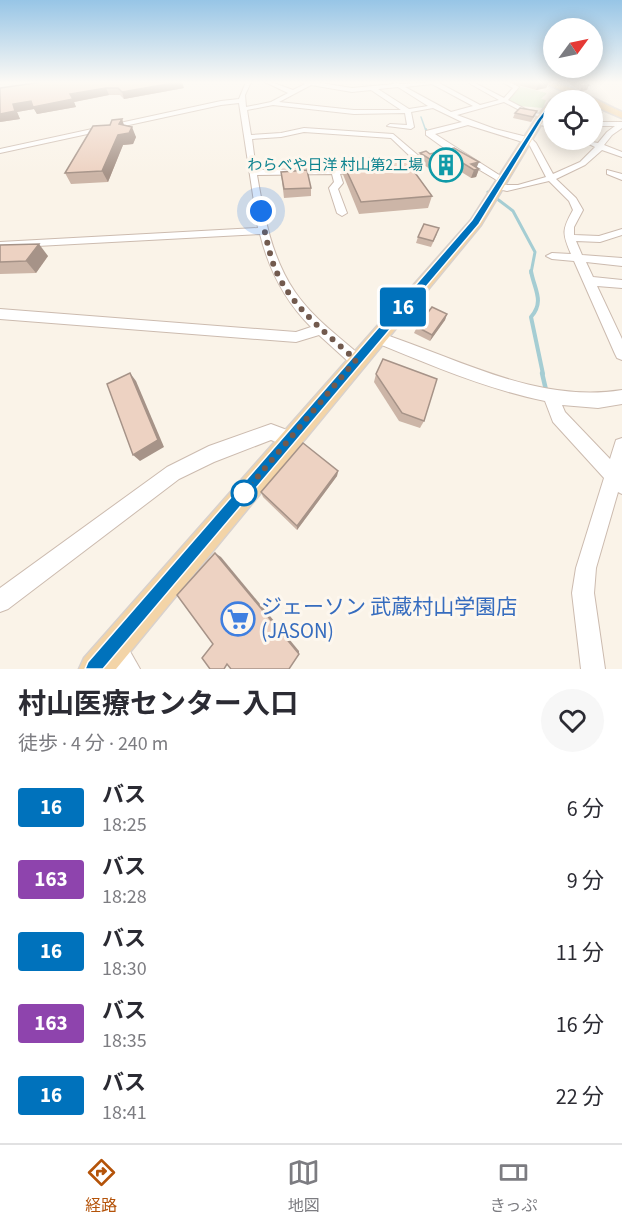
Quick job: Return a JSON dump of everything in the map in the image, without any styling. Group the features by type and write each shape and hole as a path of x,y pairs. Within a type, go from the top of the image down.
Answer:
{"main road":[{"path":"96,669 356,360 476,222 543,115"}],"street":[{"path":"0,151 178,113"},
{"path":"244,113 253,172 274,266 302,309 356,360"},
{"path":"248,137 281,135 306,123 314,113"},
{"path":"357,113 364,116 388,113"},
{"path":"390,113 391,130 418,160"},
{"path":"306,123 356,134 411,127 408,113"},
{"path":"530,113 543,120"},
{"path":"452,114 528,140 550,177 573,200 578,210 569,227 569,238 621,347"},
{"path":"470,122 429,134 454,151 497,189 511,189 550,177 591,158 596,150"},
{"path":"603,124 622,125"},
{"path":"603,139 622,125"},
{"path":"603,148 622,155"},
{"path":"382,168 454,151"},
{"path":"253,172 334,167 366,169"},
{"path":"334,167 339,183 333,188 342,213"},
{"path":"610,172 622,177"},
{"path":"0,245 265,231"},
{"path":"569,238 600,239 622,232"},
{"path":"552,256 622,262"},
{"path":"589,281 622,284"},
{"path":"0,327 4,314 296,337 321,328"},
{"path":"377,337 515,388 591,402 622,397"},
{"path":"551,396 559,417 618,481"},
{"path":"0,601 173,473 209,455 271,432 290,439"},
{"path":"593,669 583,593 586,568 618,481 622,446"},
{"path":"114,647 128,669"}],"building":[{"path":"516,113 536,113 533,117"},
{"path":"122,119 119,124 132,127 129,133 118,135 102,171 65,173 93,126 110,125 112,120"},
{"path":"454,148 479,162 471,164 479,169 474,170 458,160 439,165 420,153 426,151 430,154"},
{"path":"376,158 377,160 405,159 432,196 361,202 342,161"},
{"path":"307,170 311,188 284,189 281,172"},
{"path":"424,224 439,228 433,241 418,237"},
{"path":"39,244 26,261 0,262 0,245"},
{"path":"432,307 447,314 432,335 417,327"},
{"path":"383,359 437,379 424,421 402,413 376,374"},
{"path":"130,373 158,440 133,455 107,384"},
{"path":"303,443 338,471 297,526 261,492"},
{"name":"ジェーソン 武蔵村山学園店 (JASON)","path":"215,553 299,654 289,669 231,669 227,664 224,669 210,669 202,658 213,644 177,595"}],"waterway":[{"path":"421,117 426,131"},
{"path":"426,129 428,135"},
{"path":"488,192 513,211 535,252 531,272"},
{"path":"531,272 538,300 531,317 543,374"},
{"path":"542,373 546,390"}],"bus line":[{"name":"16","path":"96,669 356,360 476,222 543,116"}],"place":[{"name":"わらべや日洋 村山第2工場","path":"446,165"},
{"name":"ジェーソン 武蔵村山学園店 (JASON)","path":"238,619"}],"route":[{"path":"244,493 356,360 291,297 274,266 261,211"}]}
